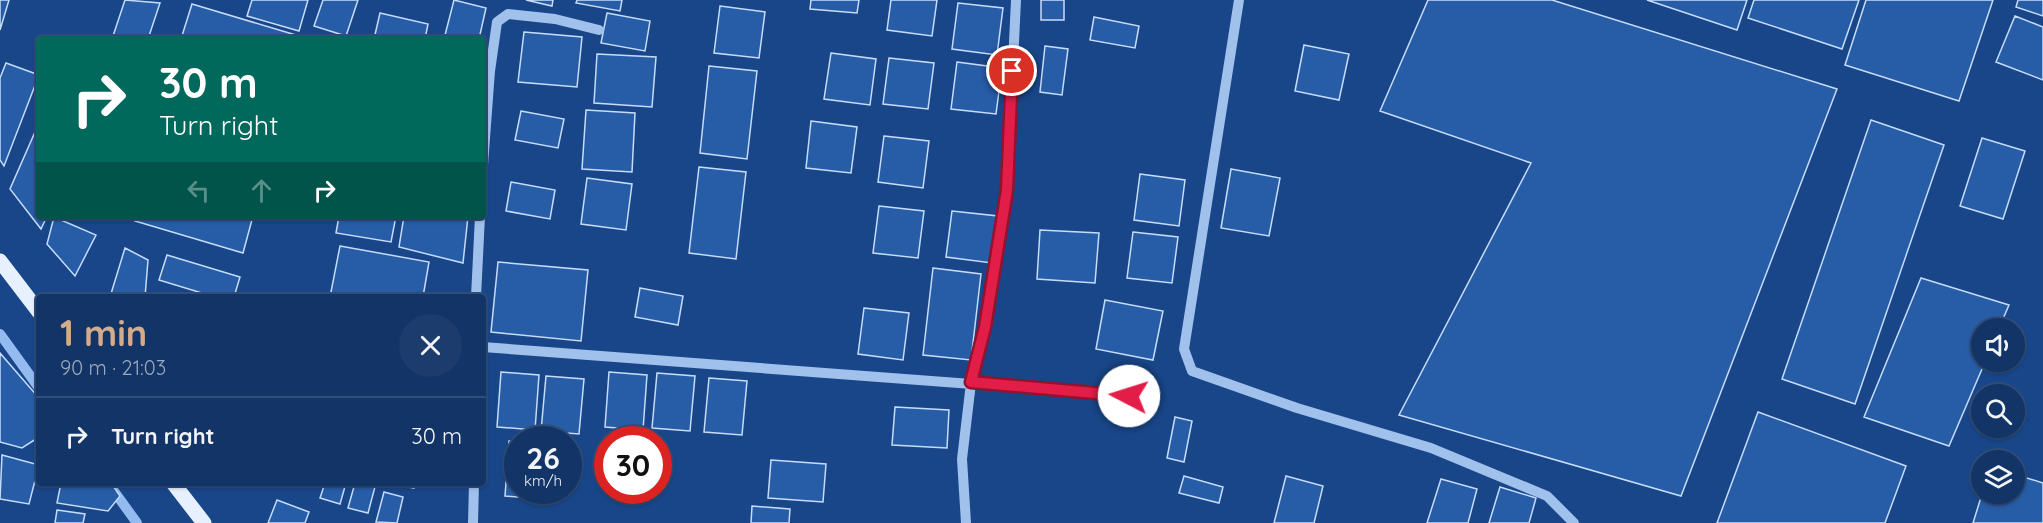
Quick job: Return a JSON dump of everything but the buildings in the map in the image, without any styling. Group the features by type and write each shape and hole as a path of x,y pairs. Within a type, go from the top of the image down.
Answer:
{"main road":[{"path":"0,261 36,308"},
{"path":"175,486 204,523"}],"street":[{"path":"966,523 962,459 971,382 985,327 1007,190 1016,0"},
{"path":"1239,0 1184,349 1192,370 1297,408 1431,448 1547,496 1574,523"},
{"path":"486,125 497,22 508,14 555,20 599,30"},
{"path":"476,294 480,219"},
{"path":"486,346 1129,396"},
{"path":"473,523 474,486"}],"waterway":[{"path":"0,334 36,384"},
{"path":"110,486 137,523"}],"route":[{"path":"1012,71 1007,190 985,327 971,382 1129,396"}]}
